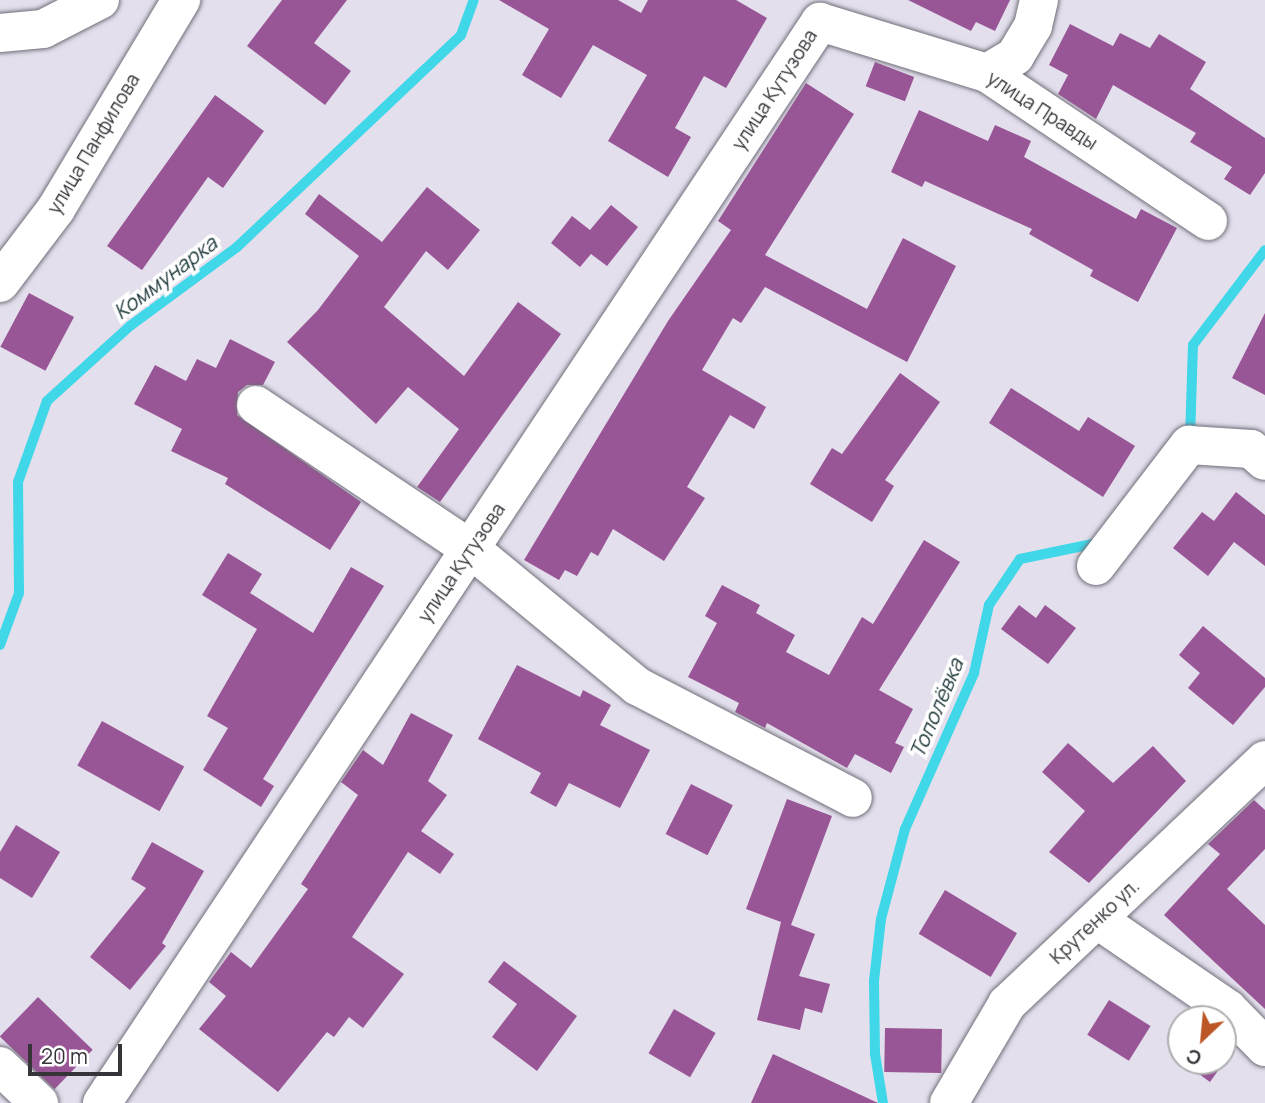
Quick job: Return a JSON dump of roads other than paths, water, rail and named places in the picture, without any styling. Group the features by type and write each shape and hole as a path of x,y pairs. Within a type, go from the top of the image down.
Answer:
{"street":[{"path":"0,33 44,29 100,0"},
{"name":"улица Панфилова","path":"0,282 56,209 181,0"},
{"path":"987,73 1015,56 1033,26 1039,0"},
{"name":"улица Правды","path":"820,22 987,73 1208,221"},
{"name":"улица Кутузова","path":"102,1103 472,550 820,22"},
{"path":"256,405 472,550 637,686 853,798"},
{"path":"1096,566 1189,445 1251,449 1265,461"},
{"name":"Крутенко ул.","path":"949,1103 1007,1004 1265,760"},
{"path":"1098,920 1228,1009 1265,1047"},
{"path":"0,1066 39,1103"}],"waterway":[{"name":"Коммунарка","path":"0,645 19,593 18,482 47,401 130,326 237,247 461,35 474,0"},
{"name":"Тополёвка","path":"1190,439 1193,345 1265,250"},
{"name":"Тополёвка","path":"883,1103 875,1054 874,981 881,919 905,829 974,673 989,605 1020,559 1097,543"}]}
